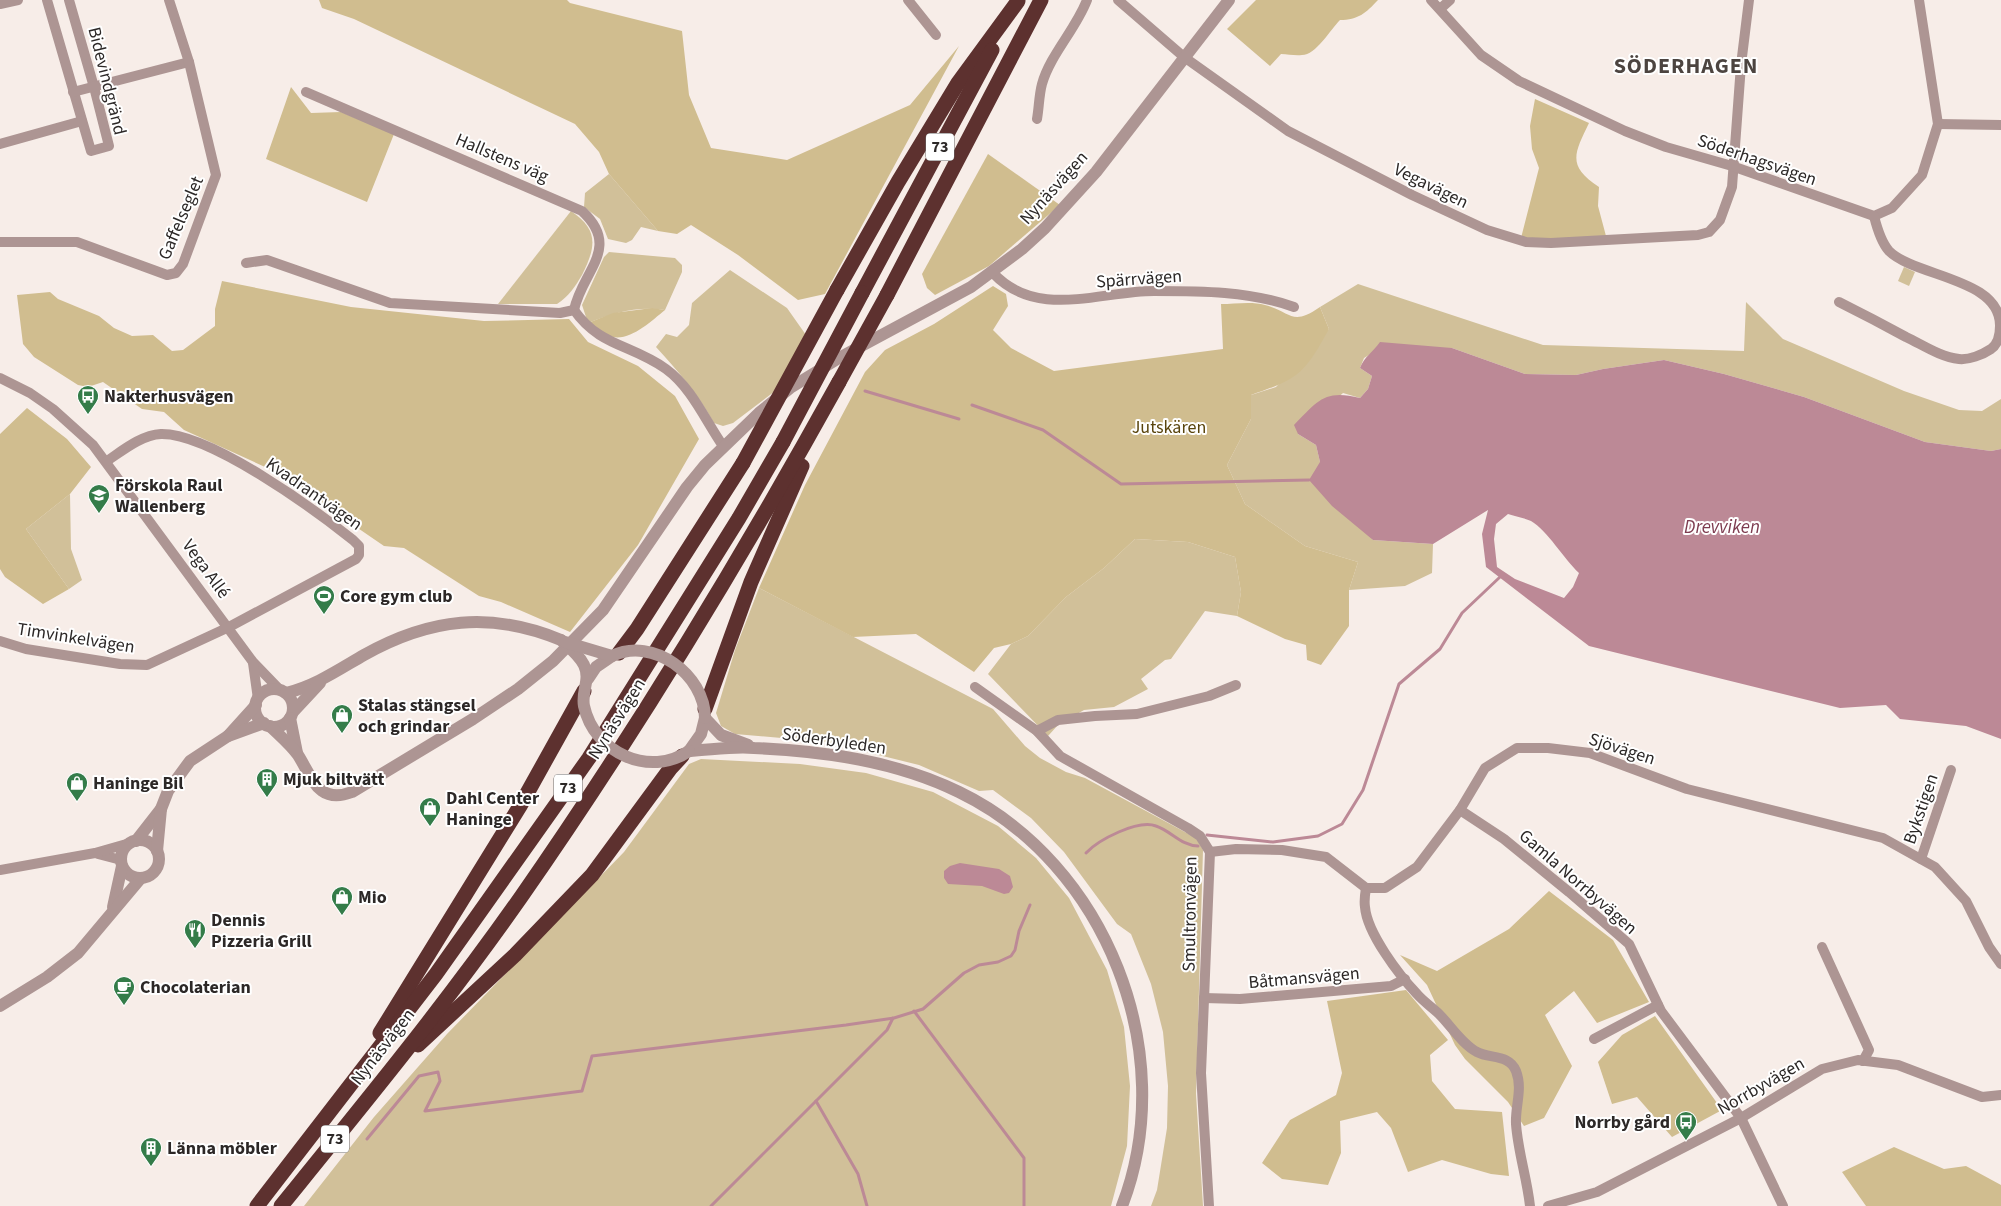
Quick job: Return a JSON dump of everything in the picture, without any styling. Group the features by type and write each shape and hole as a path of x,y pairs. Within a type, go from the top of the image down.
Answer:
{"highway":[{"name":"Nynäsvägen","path":"257,1206 442,966 589,758 783,442 1018,0"},
{"path":"616,654 637,629 743,464 898,182 958,83 1018,0"},
{"name":"Nynäsvägen","path":"281,1206 390,1071 519,900 608,770 812,436 1041,0"},
{"path":"705,714 764,552 812,436"},
{"path":"327,1117 510,822 586,685"},
{"path":"390,1071 515,956 592,875 670,769 686,754"}],"street":[{"path":"0,4 18,0"},
{"name":"Bidevindgränd","path":"47,0 90,151 108,146 102,115 69,0"},
{"name":"Gaffelseglet","path":"0,242 77,242 167,275 176,273 183,264 216,174 189,62 169,0"},
{"path":"908,0 936,35"},
{"path":"1037,119 1042,84 1050,66 1080,18 1086,0"},
{"name":"Vegavägen","path":"1118,0 1184,57 1288,131 1449,213 1487,230 1526,242 1589,242 1685,236 1709,232 1720,220 1732,187 1732,166 1748,0"},
{"name":"Nynäsvägen","path":"267,725 297,753 314,783 321,790 334,796 342,796 473,719 518,689 553,661 603,610 687,487 723,446 790,388 839,358 971,287 993,273 1045,228 1096,172 1229,0"},
{"name":"Söderhagsvägen","path":"1431,0 1481,55 1519,81 1625,131 1666,147 1732,166 1874,216"},
{"path":"1440,9 1450,0"},
{"path":"1839,302 1941,355 1960,359 1977,357 1993,348 2000,336 2000,318 1994,306 1980,292 1961,282 1904,261 1889,251 1881,238 1874,216 1892,208 1922,175 1938,124 1919,0"},
{"path":"73,92 189,62"},
{"name":"Hallstens väg","path":"306,92 582,211 600,233 600,243 599,254 576,301 574,310"},
{"path":"0,144 82,121"},
{"path":"1938,124 2001,125"},
{"path":"246,262 267,260 337,285 401,304 560,313 574,310 590,331 608,342 639,352 668,370 682,382 723,446"},
{"name":"Spärrvägen","path":"993,273 998,278 1027,294 1066,301 1151,290 1216,292 1270,298 1294,307"},
{"name":"Vega Allé","path":"0,378 30,393 74,425 106,461 253,662 283,691"},
{"name":"Kvadrantvägen","path":"106,461 147,437 160,434 184,439 224,456 263,477 359,546 359,554 356,559 229,627"},
{"path":"113,910 122,863 122,853 161,808 168,792 190,761 228,736 267,690 283,691 322,681 402,636 440,625 474,622 504,623 616,654 641,651 670,661 691,681 701,697 705,714 701,734 686,754 663,762 644,762 625,756 608,746 588,719 585,707 586,685 581,660 561,640"},
{"name":"Timvinkelvägen","path":"0,641 26,649 120,664 147,665 229,627"},
{"path":"586,685 596,667 616,654"},
{"name":"Vega Allé","path":"253,662 257,702"},
{"path":"228,736 267,725 283,725 322,681"},
{"path":"1037,731 1058,720 1137,714 1209,696 1236,685"},
{"name":"Smultronvägen","path":"975,688 1037,731 1060,756 1200,836 1210,852 1201,1073 1209,1206"},
{"path":"283,691 291,700 291,715"},
{"path":"257,702 258,718 267,725"},
{"name":"Söderbyleden","path":"705,714 721,735 753,748"},
{"name":"Nynäsvägen","path":"291,715 297,753"},
{"name":"Söderbyleden","path":"686,754 753,748 863,760 889,766 960,792 1018,828 1054,864 1085,904 1108,947 1128,992 1139,1046 1141,1069 1140,1121 1133,1169 1122,1206"},
{"name":"Sjövägen","path":"1366,888 1385,888 1417,867 1460,810 1486,768 1517,748 1548,748 1590,753 1687,789 1883,838 1935,867 1966,901 1989,947 2001,964"},
{"name":"Bykstigen","path":"1921,859 1952,770"},
{"path":"95,853 122,863 131,876 141,878 148,876 157,868 159,861 157,851 161,808"},
{"name":"Gamla Norrbyvägen","path":"1460,810 1504,839 1629,944 1658,1005 1741,1118 1783,1206"},
{"path":"0,870 95,853 133,842 148,842 157,851"},
{"path":"1210,852 1236,849 1282,850 1326,858 1366,888 1364,907 1369,925 1405,979 1468,1046 1478,1052 1504,1058 1515,1070 1520,1087 1516,1122 1530,1206"},
{"path":"0,1006 47,977 78,953 141,878"},
{"path":"1822,947 1869,1050 1863,1061"},
{"name":"Båtmansvägen","path":"1204,998 1240,1000 1391,986 1405,979"},
{"path":"1594,1039 1658,1005"},
{"name":"Norrbyvägen","path":"1548,1206 1597,1192 1741,1118 1822,1069 1863,1061 1898,1065 1982,1097 2001,1095"}],"shaded area":[{"path":"609,174 658,231 641,227 632,240 626,243 608,239 600,219 584,207 585,193"},
{"path":"571,211 586,225 590,232 592,247 587,265 571,291 557,304 498,304"},
{"path":"609,252 675,258 682,265 682,272 665,310 645,309 626,311 588,323 582,305 604,257"},
{"path":"1904,267 1915,272 1909,286 1898,281"},
{"path":"730,270 787,308 806,335 779,388 733,423 723,426 714,423 687,383 656,347 666,334 677,337 689,325 692,303"},
{"path":"1358,284 1543,345 1744,351 1746,302 1783,339 1904,391 1959,410 1982,411 2001,399 2001,449 1991,451 1925,442 1804,397 1724,374 1664,360 1576,375 1525,374 1452,348 1374,352 1364,358 1360,368 1372,376 1368,389 1360,398 1343,393 1298,434 1316,445 1320,462 1373,540 1433,544 1432,573 1405,586 1349,590 1358,562 1305,546 1245,504 1227,465 1251,419 1251,395 1276,387 1329,329 1320,307"},
{"path":"70,494 71,549 82,580 69,589 26,529"},
{"path":"1135,539 1188,542 1235,557 1241,592 1237,616 1205,611 1171,659 1165,660 1141,679 1148,689 1114,707 1084,710 1058,725 1048,736 988,674 1011,644 1028,636 1066,597 1104,568"},
{"path":"759,588 993,709 1025,746 1040,758 1066,772 1085,778 1196,838 1203,850 1196,1094 1203,1206 1151,1206 1157,1190 1167,1128 1168,1086 1163,1032 1151,984 1131,934 1117,924 1064,852 1031,818 993,790 979,791 919,765 826,742 735,734 721,726 716,713 735,650"},
{"path":"701,759 800,764 866,773 933,792 998,826 1036,858 1069,898 1107,970 1124,1027 1130,1086 1127,1146 1111,1206 304,1206 374,1117 447,1034 624,852 689,764"}],"green space":[{"path":"319,0 567,0 570,3 682,31 689,95 711,148 787,160 910,105 959,46 825,294 798,300 738,255 691,225 677,234 658,231 609,174 599,152 575,124 354,19 322,8"},
{"path":"1256,0 1378,0 1361,15 1352,19 1340,20 1318,47 1312,51 1302,55 1281,54 1270,66 1227,29"},
{"path":"291,87 311,113 341,112 394,134 367,202 266,159"},
{"path":"1535,99 1589,123 1577,151 1576,159 1582,172 1599,187 1598,206 1606,236 1550,239 1521,238 1539,168 1532,149 1530,126"},
{"path":"988,154 1060,205 989,266 935,295 927,288 922,274"},
{"path":"222,281 351,307 484,321 569,319 588,342 638,366 675,396 699,439 638,545 570,632 501,602 479,596 404,548 384,546 276,472 184,430 164,412 142,409 103,382 88,387 78,385 34,357 23,344 17,295 50,292 58,299 99,316 114,328 132,336 153,335 172,351 183,350 215,326 215,309"},
{"name":"Jutskären","path":"993,286 1006,294 1008,306 993,330 1011,348 1054,371 1223,349 1221,304 1260,304 1297,317 1310,313 1320,307 1329,329 1313,356 1291,379 1251,395 1251,419 1227,465 1245,504 1305,546 1358,562 1349,590 1349,626 1321,665 1307,660 1306,645 1285,639 1237,616 1241,592 1235,557 1188,542 1135,539 1104,568 1066,597 1028,636 1011,644 994,648 974,672 916,634 853,637 759,588 805,485 865,372 885,350 934,324"},
{"path":"652,308 665,310 639,330 624,337 609,336 588,323 613,313"},
{"path":"27,408 67,439 91,467 70,494 26,529 69,589 43,604 5,577 0,569 0,434"},
{"path":"1549,891 1613,940 1649,1002 1597,1023 1574,991 1545,1015 1572,1066 1544,1118 1524,1126 1508,1102 1465,1059 1455,1045 1427,985 1400,955 1437,971 1509,929"},
{"path":"1406,990 1448,1040 1430,1055 1432,1081 1455,1109 1502,1112 1509,1176 1491,1174 1442,1160 1408,1172 1391,1128 1377,1112 1340,1121 1341,1153 1328,1185 1282,1179 1262,1163 1290,1120 1336,1095 1342,1073 1327,1001"},
{"path":"1655,1016 1722,1110 1672,1137 1637,1097 1612,1104 1598,1062 1622,1035"},
{"path":"1894,1147 1944,1169 1966,1166 2001,1185 2001,1206 1866,1206 1842,1172"}],"water":[{"name":"Drevviken","path":"1380,342 1452,348 1525,374 1576,375 1664,360 1724,374 1804,397 1925,442 1991,451 2001,449 2001,739 1966,726 1900,719 1886,705 1840,708 1589,646 1486,567 1482,534 1488,510 1433,544 1373,540 1332,506 1309,480 1320,462 1316,445 1298,434 1294,425 1309,409 1322,399 1338,395 1360,398 1368,389 1372,376 1360,368","holes":["1508,514 1531,521 1537,525 1579,573 1573,587 1564,598 1515,579 1497,567 1494,539 1496,524"]},
{"path":"960,863 999,869 1010,876 1013,887 1009,893 1004,894 982,886 948,884 944,878 944,871 950,866"}],"waterway":[{"path":"865,391 959,419"},
{"path":"972,405 1043,430 1121,484 1309,480"},
{"path":"1207,835 1273,842 1318,836 1342,824 1363,790 1399,684 1440,649 1462,613 1500,577"},
{"path":"1086,853 1099,842 1139,825 1156,826 1187,844 1198,846"},
{"path":"367,1139 419,1076 438,1072 440,1081 425,1111 582,1091 592,1056 846,1025 894,1018 923,1009 964,973 979,965 998,962 1011,956 1015,950 1019,931 1030,905"},
{"path":"914,1011 1024,1158 1024,1206"},
{"path":"711,1206 887,1030 893,1018"},
{"path":"816,1101 858,1174 867,1206"}],"place":[{"name":"Nakterhusvägen","path":"88,415"},
{"name":"Förskola Raul Wallenberg","path":"99,514"},
{"name":"Core gym club","path":"324,615"},
{"name":"Stalas stängsel och grindar","path":"342,734"},
{"name":"Mjuk biltvätt","path":"267,798"},
{"name":"Haninge Bil","path":"77,802"},
{"name":"Dahl Center Haninge","path":"430,827"},
{"name":"Mio","path":"342,916"},
{"name":"Dennis Pizzeria Grill","path":"195,949"},
{"name":"Chocolaterian","path":"124,1006"},
{"name":"Norrby gård","path":"1686,1141"},
{"name":"Länna möbler","path":"151,1167"}],"district":[{"name":"SÖDERHAGEN","path":"1686,66"}]}
